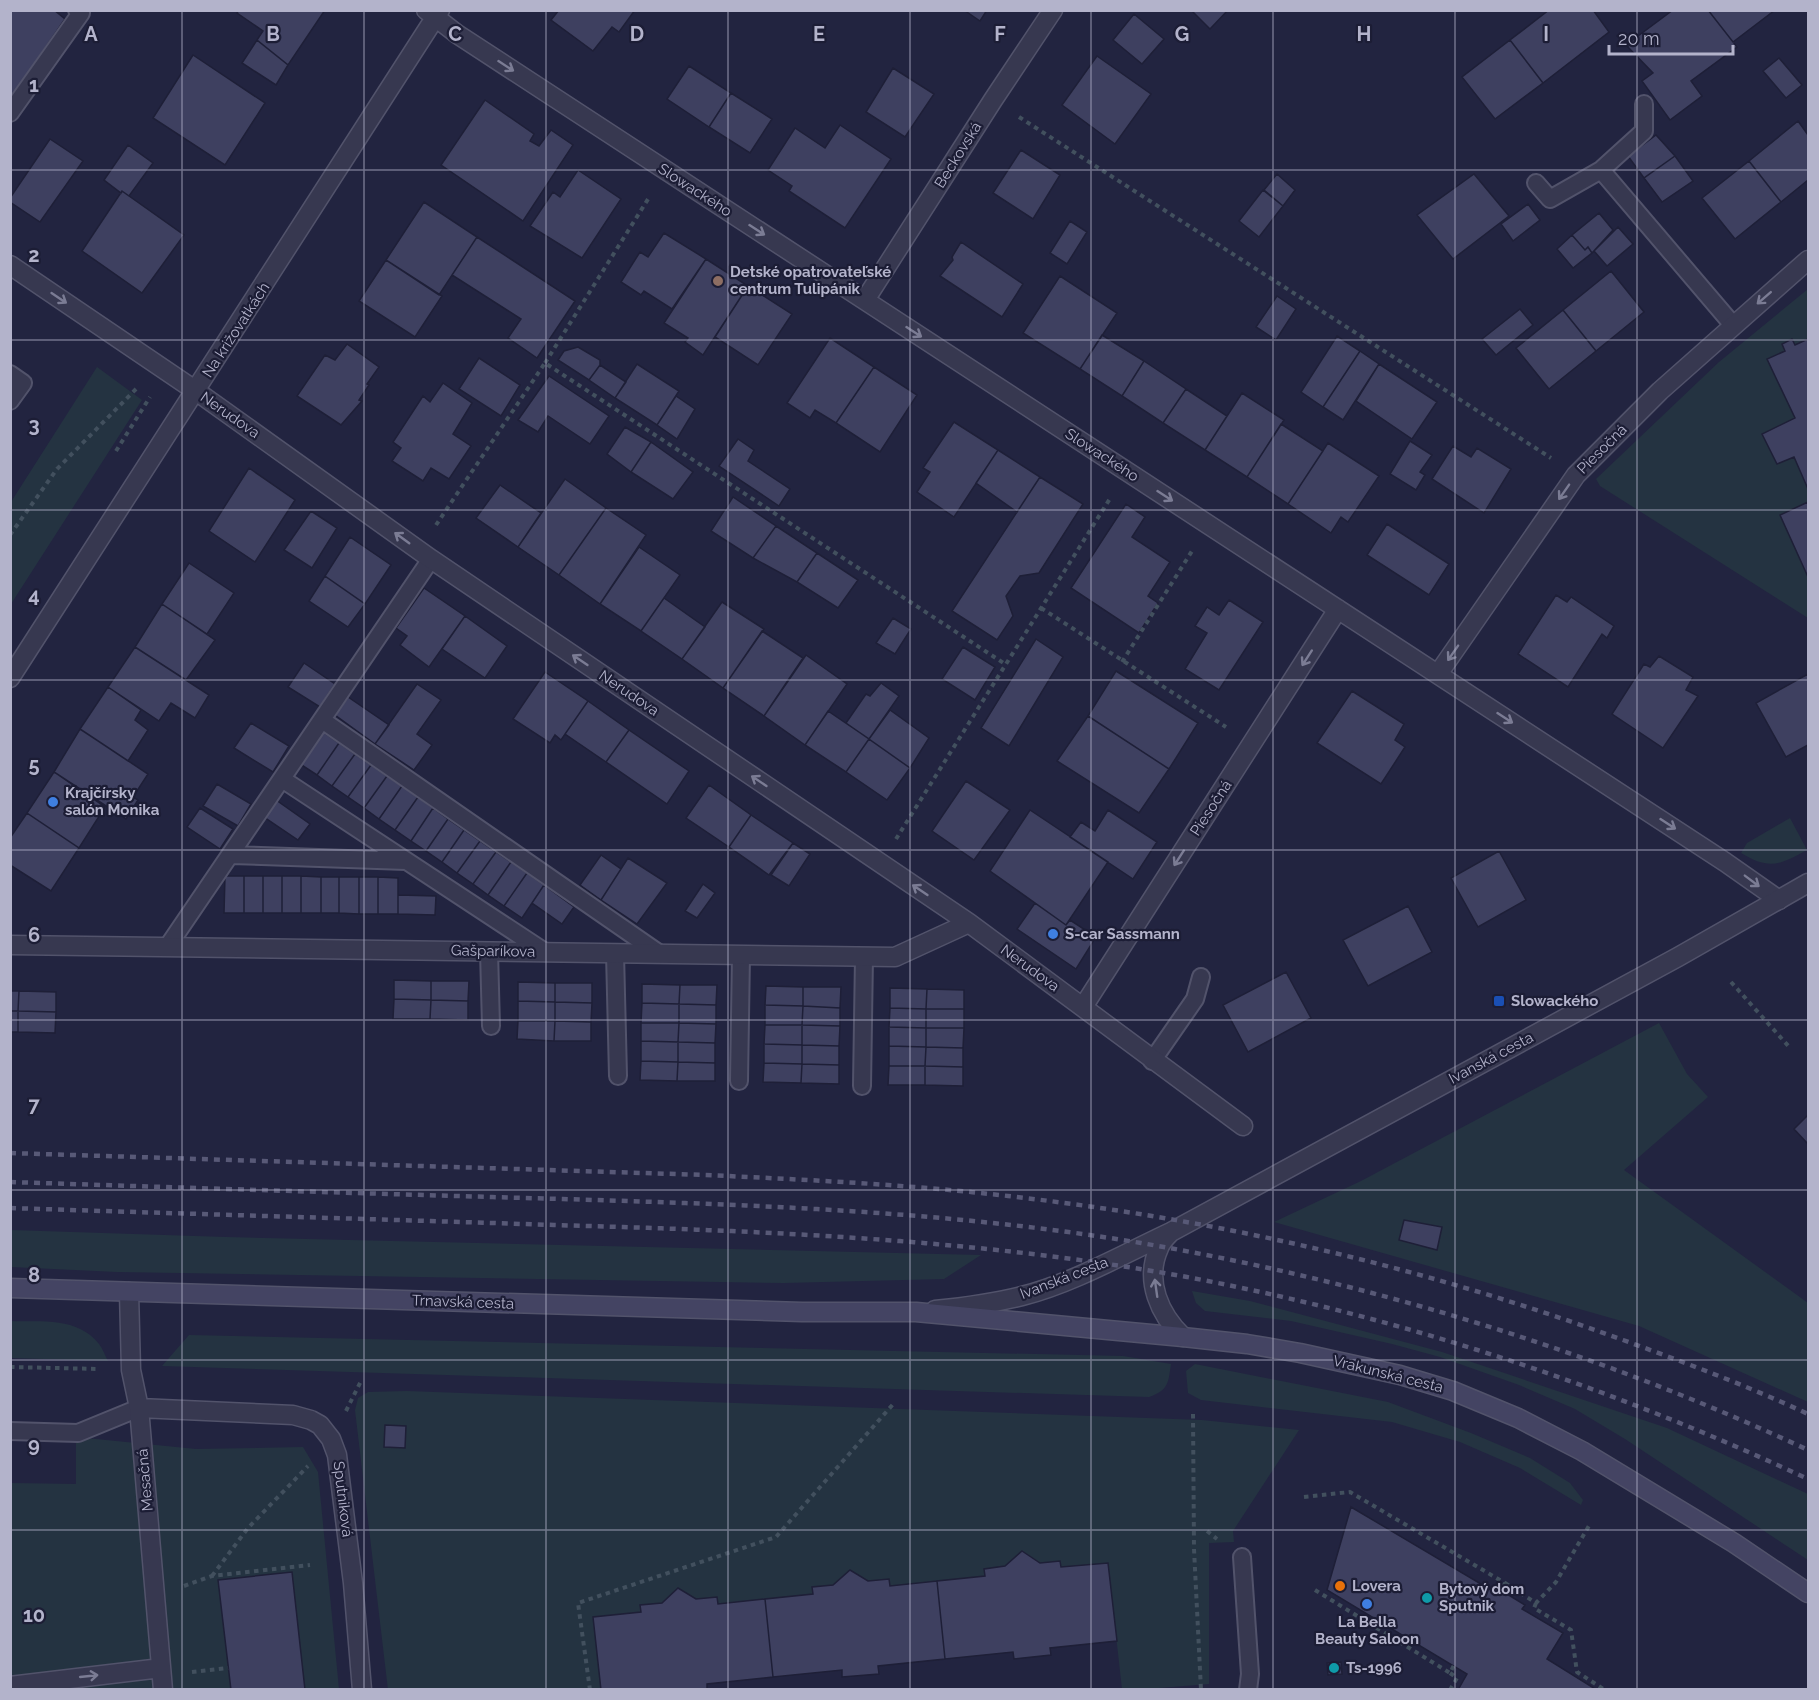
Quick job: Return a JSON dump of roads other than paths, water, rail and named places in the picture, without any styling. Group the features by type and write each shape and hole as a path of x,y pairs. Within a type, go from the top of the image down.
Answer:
{"main road":[{"name":"Trnavská cesta","path":"10,1288 802,1312 916,1312"},
{"name":"Vrakunská cesta","path":"916,1312 1247,1344 1353,1364 1453,1390 1518,1418 1582,1451 1734,1543 1809,1593"}],"street":[{"name":"Beckovská","path":"865,300 1053,10"},
{"name":"Slowackého","path":"434,13 457,34 1725,862 1779,900"},
{"name":"Na križovatkách","path":"10,678 196,391 434,13"},
{"name":"Piesočná","path":"1438,674 1576,475 1660,391 1809,260"},
{"name":"Nerudova","path":"10,265 196,391 425,554 969,923 1152,1061 1243,1126"},
{"name":"Piesočná","path":"1083,1007 1338,609"},
{"name":"Ivanská cesta","path":"916,1312 1024,1296 1104,1264 1171,1232 1667,963 1809,883"},
{"name":"Gašparíkova","path":"10,945 895,957 969,923"},
{"path":"1171,1232 1159,1247 1154,1272 1155,1290 1160,1308 1170,1324 1183,1337"},
{"name":"Mesačná","path":"129,1292 131,1370 139,1408 163,1689"},
{"name":"Sputniková","path":"139,1408 302,1417 320,1425 331,1439 338,1455 353,1583 362,1689"},
{"path":"10,1686 161,1668"}],"lane":[{"path":"10,113 81,13 77,10"},
{"path":"1536,183 1550,199 1601,170 1644,131 1644,104"},
{"path":"1601,170 1733,325"},
{"path":"10,374 22,382 10,401"},
{"path":"168,946 322,720 425,554"},
{"path":"322,720 660,954"},
{"path":"282,779 545,951"},
{"path":"231,855 406,861"},
{"path":"489,951 491,1026"},
{"path":"615,953 618,1076"},
{"path":"739,1082 741,955"},
{"path":"862,1086 864,957"},
{"path":"1152,1061 1195,999 1201,977"},
{"path":"10,1431 78,1433 139,1408"},
{"path":"1242,1557 1250,1674 1248,1689"}],"railway":[{"path":"10,1153 786,1179 945,1190 1101,1208 1177,1220 1328,1251 1476,1291 1550,1314 1647,1349 1740,1384 1808,1414"},
{"path":"10,1182 780,1207 997,1223 1069,1232 1227,1259 1312,1278 1482,1324 1647,1382 1808,1450"},
{"path":"10,1208 792,1234 951,1245 1108,1264 1267,1293 1426,1334 1504,1358 1658,1414 1808,1479"}],"place":[{"name":"Detské opatrovateľské centrum Tulipánik","path":"718,281"},
{"name":"Krajčírsky salón Monika","path":"53,802"},
{"name":"S-car Sassmann","path":"1053,934"},
{"name":"Slowackého","path":"1499,1001"},
{"name":"Lovera","path":"1340,1586"},
{"name":"Bytový dom Sputnik","path":"1427,1598"},
{"name":"La Bella Beauty Saloon","path":"1367,1604"},
{"name":"Ts-1996","path":"1334,1668"}]}
